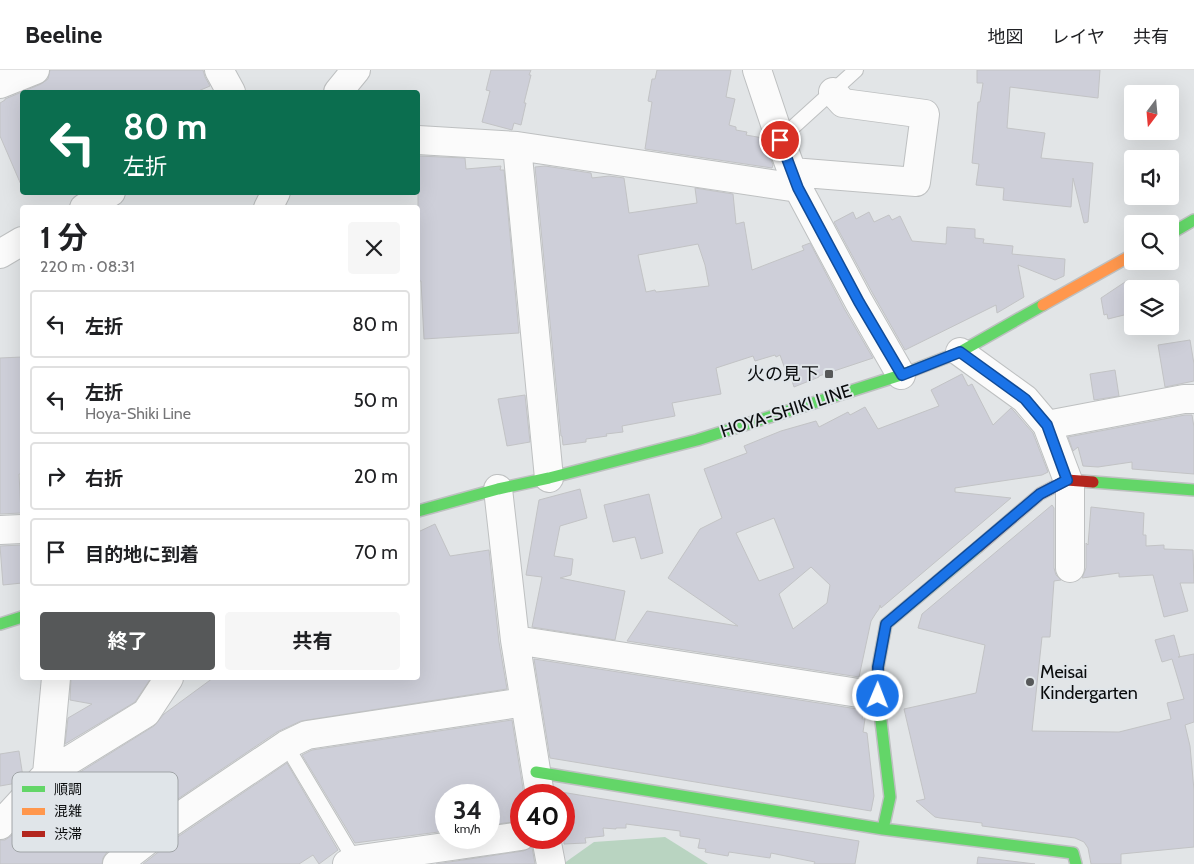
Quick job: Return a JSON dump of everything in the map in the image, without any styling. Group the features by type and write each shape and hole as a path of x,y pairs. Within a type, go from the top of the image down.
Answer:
{"street":[{"path":"0,84 35,70"},
{"path":"219,70 230,90"},
{"path":"340,90 356,70"},
{"path":"757,70 795,180 859,302 902,375"},
{"path":"420,140 517,146 795,180 916,182 924,114 843,103 833,92"},
{"path":"517,146 549,478"},
{"path":"89,205 106,195"},
{"path":"1179,229 1194,220"},
{"path":"0,254 20,242"},
{"name":"HOYA-SHIKI LINE","path":"420,509 697,440 902,375 960,352 1124,260"},
{"path":"960,352 1025,399 1047,425 1070,486 1070,568"},
{"path":"1047,425 1194,398"},
{"path":"883,829 890,797 878,696 878,667 886,624 1040,494 1067,480 1194,490"},
{"path":"498,489 515,640 538,783 1073,853 1076,864"},
{"path":"0,530 20,528"},
{"path":"0,624 20,618"},
{"path":"515,640 878,696"},
{"path":"47,772 56,680"},
{"path":"50,772 146,713 168,680"},
{"path":"178,818 286,745 307,735 525,702"},
{"path":"0,825 12,812"},
{"path":"353,863 510,838"},
{"path":"548,849 551,864"},
{"path":"117,864 133,852"}],"lane":[{"path":"780,140 856,70"},
{"path":"286,745 353,863"}],"green space":[{"path":"665,837 708,864 563,864 594,842"}],"building":[{"path":"50,70 203,70 210,86 201,90 27,90 48,79"},
{"path":"491,70 531,70 521,125 514,123 512,130 482,122 490,91 486,90"},
{"path":"657,70 731,70 726,97 735,99 729,125 736,127 736,130 747,132 746,135 763,138 773,165 772,168 645,149 652,102 648,101 652,79 655,79"},
{"path":"977,70 1100,70 1098,98 1010,87 1007,128 1045,133 1041,158 1093,163 1088,222 1084,223 1073,178 1071,207 1003,200 1004,188 976,185 979,164 972,163 978,102 980,102 983,83 977,83"},
{"path":"20,93 20,182 0,136 0,103"},
{"path":"420,156 465,158 466,169 501,166 500,170 504,170 519,333 424,339 420,281 420,205 418,205 418,195 420,195"},
{"path":"545,166 591,173 592,178 609,176 624,178 629,213 697,203 695,188 733,194 736,224 744,222 752,270 804,250 802,246 810,243 873,358 819,376 794,387 788,368 785,369 780,355 755,361 753,356 716,368 721,394 672,403 675,416 622,426 623,432 586,439 586,442 563,445 535,167","holes":["698,244 709,286 646,292 638,255"]},
{"path":"853,212 856,219 869,212 874,222 889,215 892,220 900,216 912,241 946,244 947,227 975,229 975,238 984,239 983,243 1013,246 1012,254 1065,259 1064,276 1055,280 1018,265 1024,297 997,313 996,305 905,350 834,222"},
{"path":"1124,283 1124,315 1108,319 1107,314 1104,315 1101,298"},
{"path":"1190,340 1194,364 1194,381 1165,387 1158,345"},
{"path":"20,357 20,513 0,514 0,358"},
{"path":"1115,370 1119,396 1094,400 1090,374"},
{"path":"962,374 968,386 972,384 993,425 1011,408 1033,433 1048,472 1042,475 955,488 955,492 1011,498 881,608 880,605 871,621 859,677 627,641 647,611 738,626 668,578 700,529 722,518 704,469 747,453 744,446 781,431 816,421 819,427 848,412 850,415 865,407 878,429 939,406 931,390","holes":["774,518 794,568 759,581 736,533","811,567 830,585 827,603 793,629 779,594"]},
{"path":"525,395 530,442 507,446 498,399"},
{"path":"1192,415 1194,427 1194,474 1132,469 1132,462 1098,467 1083,466 1078,447 1073,451 1068,437"},
{"path":"580,489 587,518 560,526 554,556 573,559 571,575 560,578 625,591 615,640 532,627 542,577 526,575 539,500"},
{"path":"649,494 663,553 641,559 635,537 613,542 604,505"},
{"path":"1052,505 1054,508 1054,568 1056,575 1061,580 1054,581 1050,637 1042,637 1032,731 1119,732 1171,719 1167,703 1184,699 1172,659 1162,662 1155,640 1174,635 1180,657 1194,654 1194,722 1185,725 1190,746 1194,790 1194,847 1121,854 1121,864 1091,864 1088,848 1084,842 1075,838 982,826 982,823 935,817 916,801 925,799 904,709 976,693 985,645 918,628 922,614"},
{"path":"1091,507 1144,513 1143,535 1146,535 1146,546 1164,545 1164,549 1193,550 1194,583 1180,583 1188,611 1164,617 1153,575 1119,577 1119,573 1082,578 1086,568 1086,543 1088,545"},
{"path":"435,524 450,556 489,550 499,642 507,689 301,721 277,732 178,799 178,772 80,772 154,726 164,714 210,680 420,680 420,531"},
{"path":"20,545 20,583 3,585 0,546"},
{"path":"534,659 864,710 862,719 865,719 863,732 867,733 874,796 871,811 550,758"},
{"path":"71,680 150,680 135,702 65,744 68,718 92,704 70,700"},
{"path":"512,720 522,784 510,784 510,822 500,824 500,784 435,784 435,832 355,843 302,755 312,750"},
{"path":"19,751 22,772 12,772 12,784 0,786 0,754"},
{"path":"287,763 338,850 319,864 313,855 299,864 143,864 158,852 178,852 179,836"},
{"path":"575,794 859,841 855,864 814,864 815,862 771,853 770,858 729,852 728,856 705,852 706,849 698,848 700,839 680,836 680,831 626,824 626,828 603,828 604,836 585,838 586,843 575,844"},
{"path":"11,836 12,852 107,852 102,864 0,864 0,840 5,840"},
{"path":"532,849 535,864 436,864"},
{"path":"978,857 1035,864 977,864"}],"traffic: fast":[{"path":"1179,229 1194,220"},
{"path":"420,510 498,489 549,478 697,440 901,375 960,352 1043,305"},
{"path":"1093,482 1194,490"},
{"path":"883,829 890,797 878,696 878,667 886,624 978,547"},
{"path":"0,624 20,618"},
{"path":"536,772 883,829 1073,853 1076,864"}],"traffic: slow":[{"path":"1043,305 1124,259"}],"traffic: jam":[{"path":"978,547 1040,494 1067,480 1093,482"}],"place":[{"name":"火の見下","path":"829,374"},
{"name":"Meisai Kindergarten","path":"1030,682"}],"route":[{"path":"780,140 798,188 859,302 902,375 960,352 1025,399 1047,425 1067,480 1040,494 886,624 878,667 878,696"}]}
